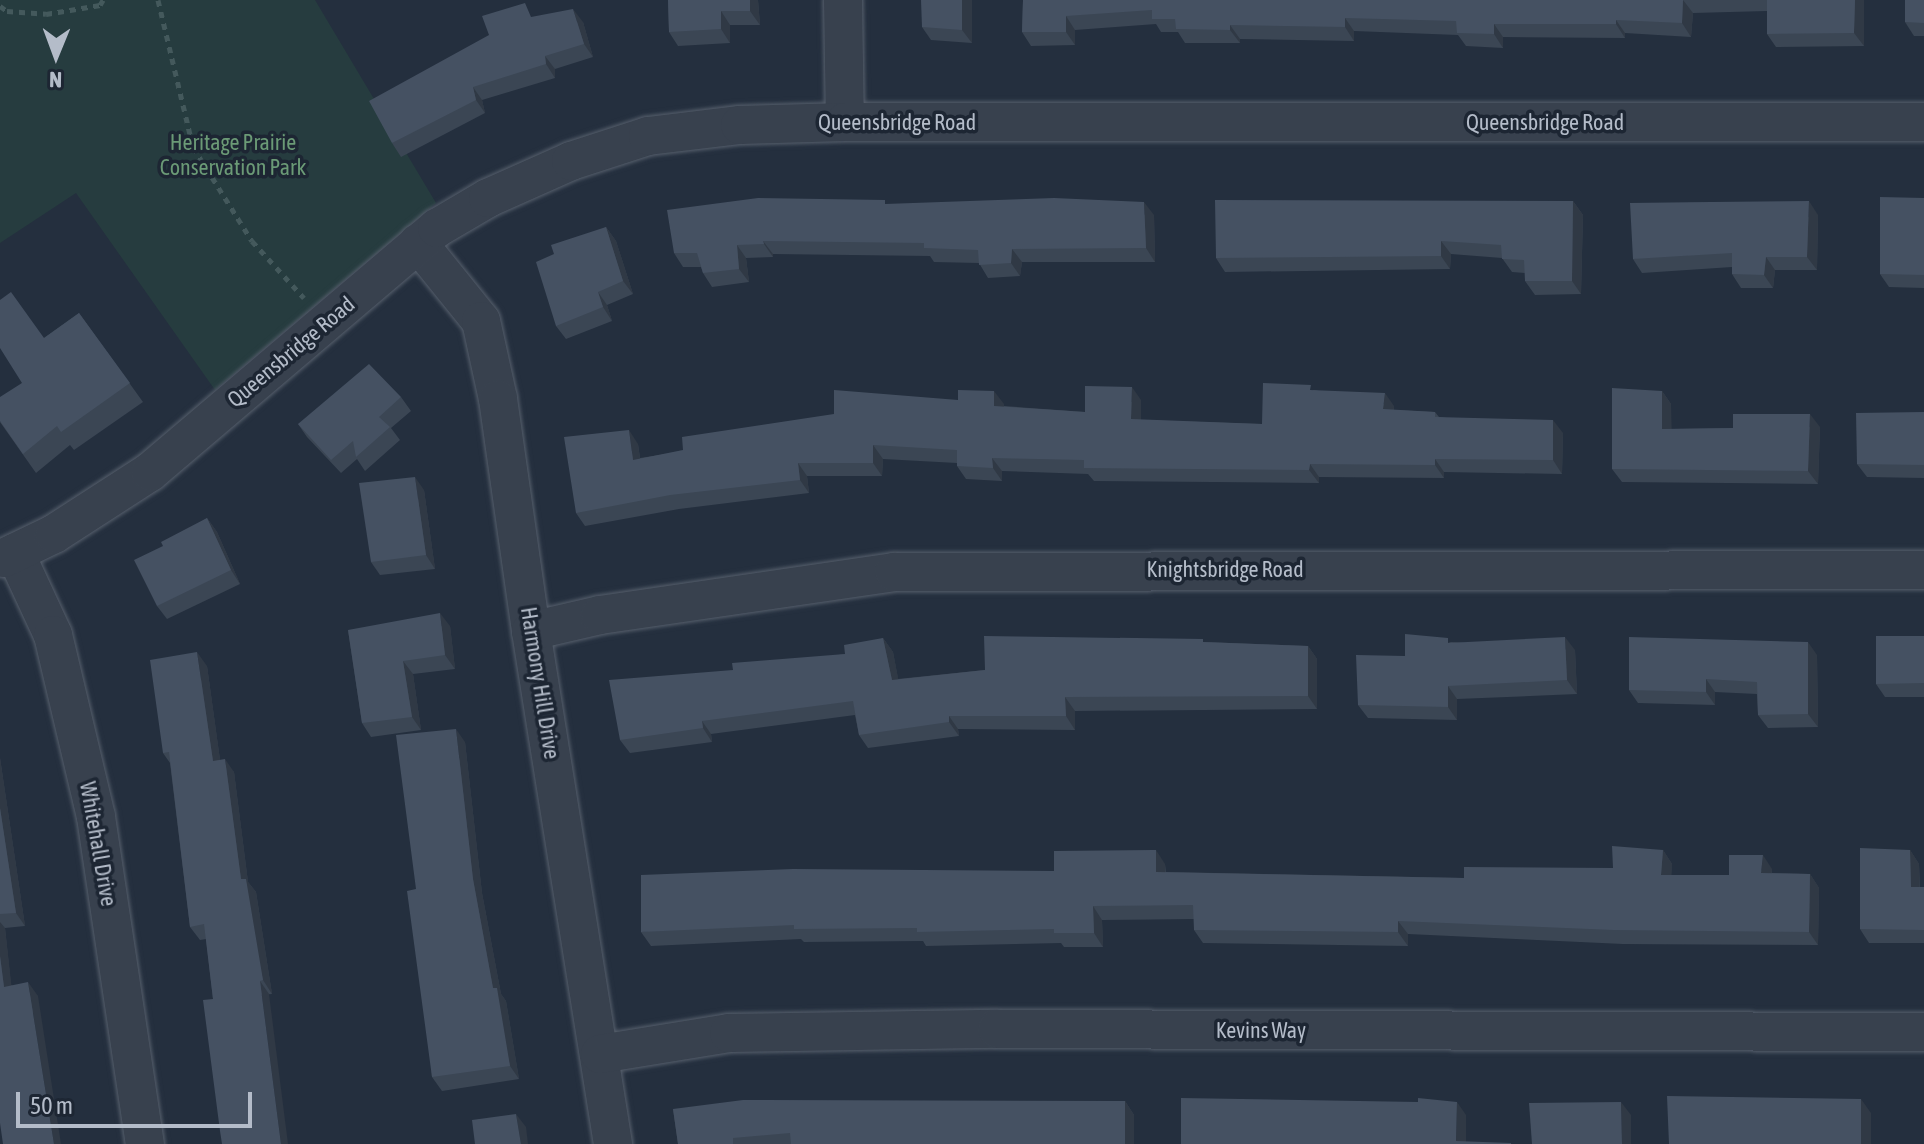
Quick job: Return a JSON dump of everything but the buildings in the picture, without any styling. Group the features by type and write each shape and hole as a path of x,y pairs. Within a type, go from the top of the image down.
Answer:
{"street":[{"path":"843,0 845,122"},
{"name":"Queensbridge Road","path":"10,556 54,534 150,472 418,243 488,198 571,161 648,136 740,125 845,122 1924,122"},
{"name":"Harmony Hill Drive","path":"418,243 481,321 498,399 531,631 613,1144"},
{"name":"Whitehall Drive","path":"10,556 53,635 96,817 145,1144"},
{"name":"Knightsbridge Road","path":"531,631 600,615 894,572 1924,570"},
{"name":"Kevins Way","path":"600,1054 729,1033 997,1029 1924,1032"}],"path":[{"path":"0,6 7,11 46,14 100,5 103,0"},
{"path":"158,0 193,147 252,241 307,301"}],"green space":[{"name":"Heritage Prairie Conservation Park","path":"0,0 315,0 436,203 215,390 76,193 0,243"}]}
